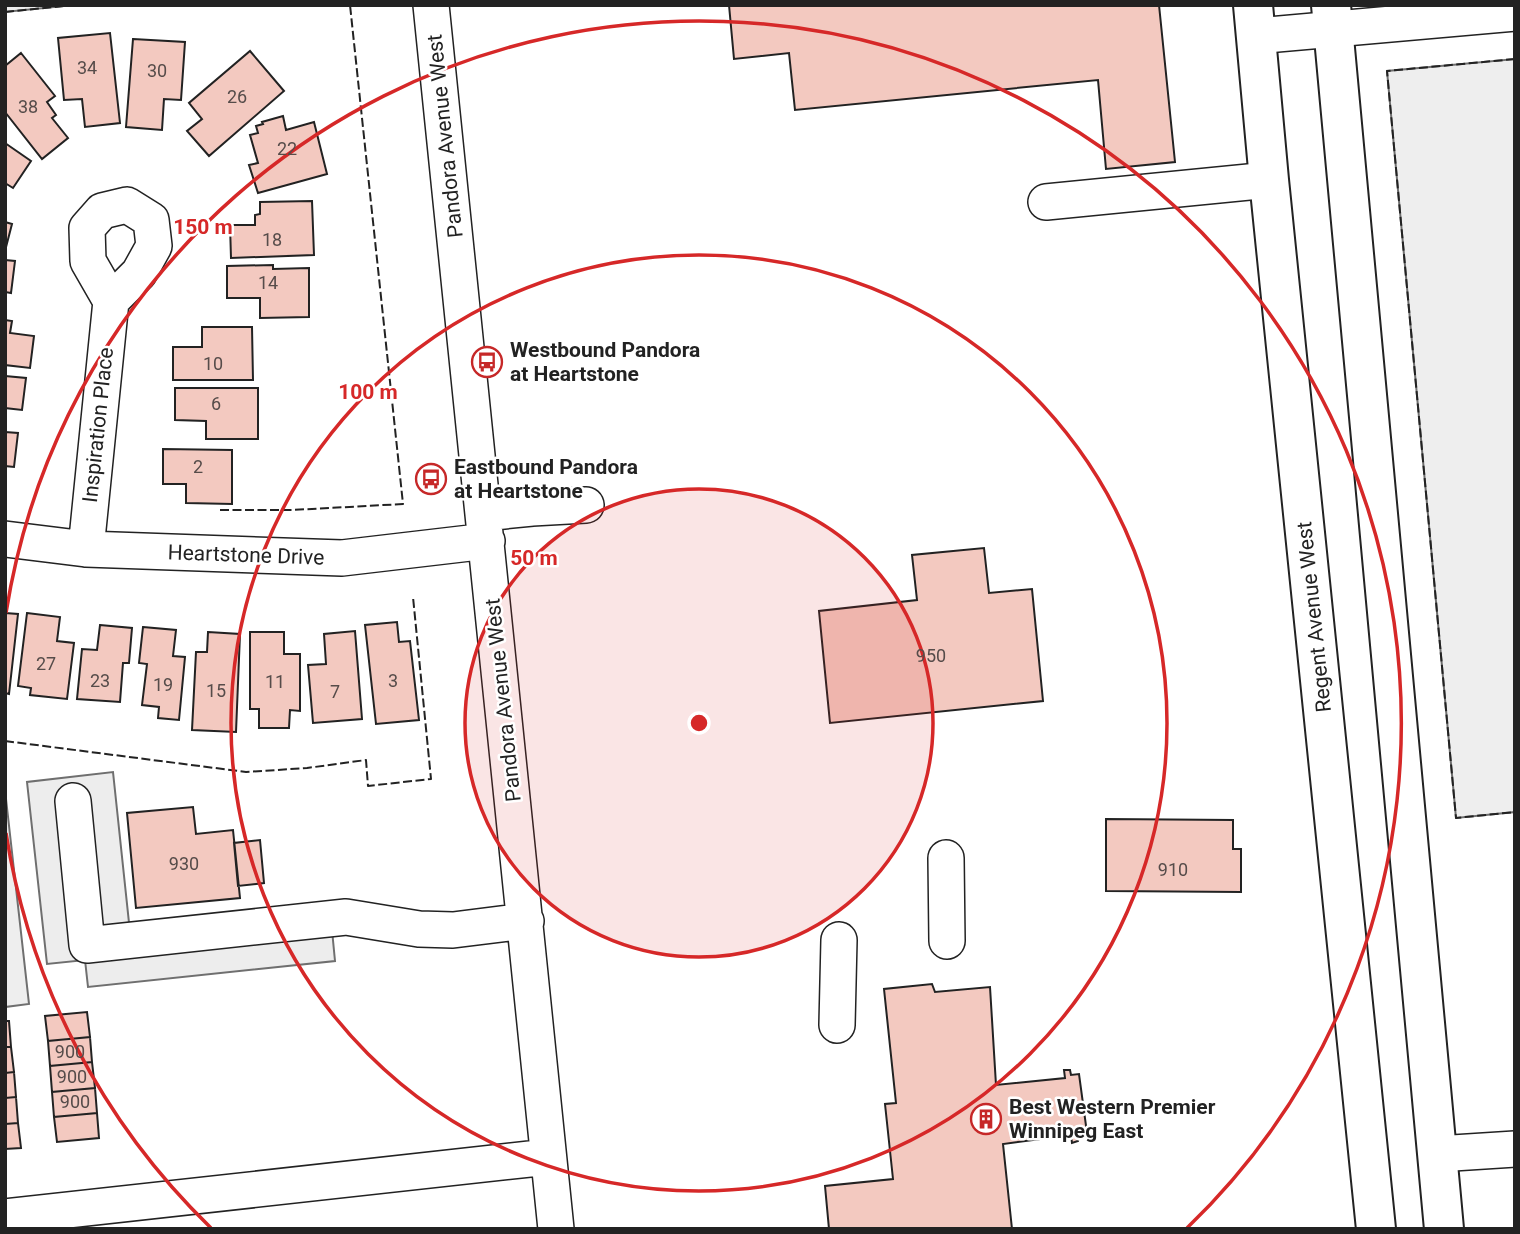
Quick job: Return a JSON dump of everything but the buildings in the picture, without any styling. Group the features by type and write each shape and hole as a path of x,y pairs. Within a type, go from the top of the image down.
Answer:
{"main road":[{"path":"1333,17 1444,1229"},
{"name":"Regent Avenue West","path":"1255,20 1376,1229"}],"street":[{"name":"Pandora Avenue West","path":"431,5 556,1229"},
{"path":"1255,20 1515,13"},
{"path":"1046,202 1269,180"},
{"name":"Inspiration Place","path":"86,549 111,301"},
{"name":"Heartstone Drive","path":"5,539 86,549 342,558 485,527 532,508 586,505"},
{"path":"73,801 87,945 346,917 419,929 466,929 526,921"},
{"path":"946,859 947,941"},
{"path":"837,1025 839,940"},
{"path":"1437,1154 1515,1149"},
{"path":"5,1217 548,1157"}],"shaded area":[{"path":"5,5 74,5 5,12"},
{"path":"1515,59 1515,812 1456,818 1387,71"},
{"path":"113,772 132,951 332,930 335,961 88,987 85,960 47,964 27,782"},
{"path":"5,790 29,1004 5,1007"}],"fence":[{"path":"5,12 74,5"},
{"path":"220,510 292,510 403,504 350,5"},
{"path":"1515,59 1387,71 1456,818 1515,812"},
{"path":"5,741 246,772 366,760 368,786 431,779 413,597"}],"place":[{"name":"Westbound Pandora at Heartstone","path":"487,362"},
{"name":"Eastbound Pandora at Heartstone","path":"431,479"},
{"name":"Best Western Premier Winnipeg East","path":"986,1119"}]}
